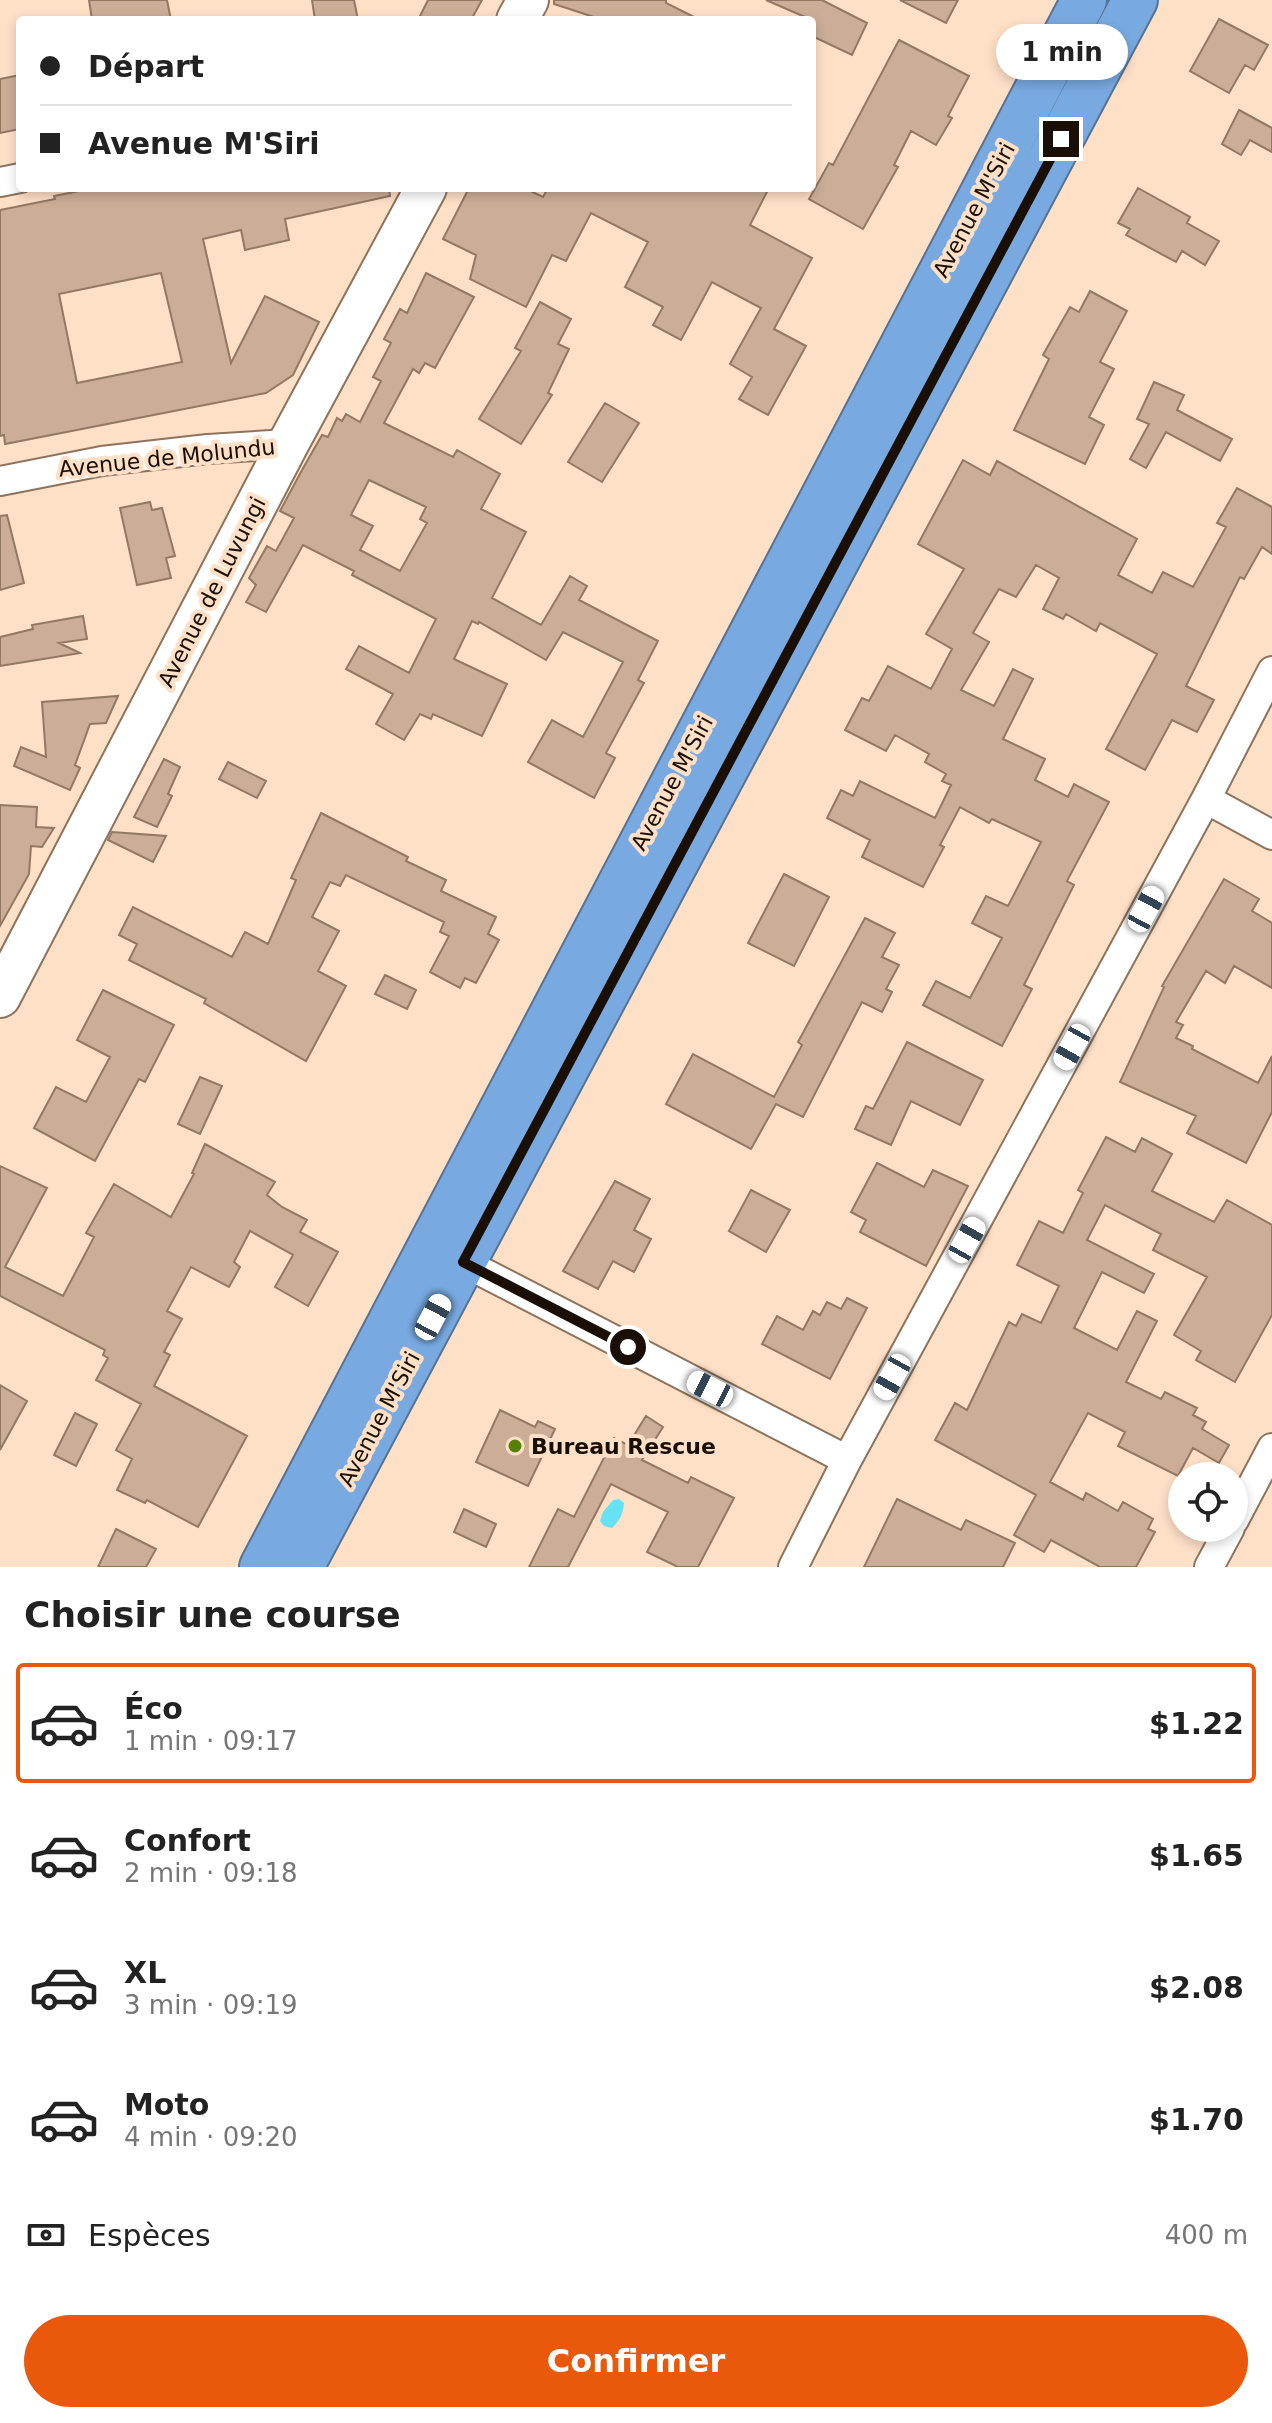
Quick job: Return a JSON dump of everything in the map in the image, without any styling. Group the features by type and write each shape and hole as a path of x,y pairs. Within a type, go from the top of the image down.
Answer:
{"highway":[{"name":"Avenue M'Siri","path":"262,1567 1084,0"},
{"name":"Avenue M'Siri","path":"301,1567 1135,0"}],"street":[{"name":"Avenue de Luvungi","path":"0,997 288,444 424,192"},
{"name":"Avenue de Molundu","path":"0,481 102,461 288,444"},
{"path":"793,1567 847,1460 1206,799 1272,671"},
{"path":"1206,799 1272,835"},
{"path":"463,1262 847,1460"},
{"path":"1248,1493 1272,1448"},
{"path":"1209,1567 1222,1542"}],"water":[{"path":"619,1499 624,1503 622,1514 612,1528 604,1526 600,1521 603,1512 613,1500"}],"building":[{"path":"89,0 167,0 170,16 91,16"},
{"path":"312,0 354,0 357,16 314,16"},
{"path":"428,0 482,0 473,16 420,16"},
{"path":"554,0 666,0 666,3 692,16 591,16 554,4"},
{"path":"766,0 822,0 867,23 852,55 816,38 816,16 803,16"},
{"path":"900,0 958,0 946,23"},
{"path":"1219,19 1268,45 1254,70 1245,65 1229,93 1190,71"},
{"path":"899,40 969,76 948,116 952,118 936,145 911,131 894,165 898,167 863,229 809,199 816,192 829,163 833,165"},
{"path":"16,76 16,130 0,133 0,79"},
{"path":"1239,110 1272,128 1272,152 1250,140 1241,155 1222,144"},
{"path":"1138,188 1190,217 1187,223 1219,241 1205,265 1182,251 1176,262 1126,235 1130,229 1118,223"},
{"path":"74,192 390,192 390,196 285,219 289,240 245,250 241,230 203,239 231,363 265,296 319,322 293,375 266,393 5,444 4,435 0,436 0,210 55,199 54,196","holes":["161,273 182,362 77,383 59,294"]},
{"path":"467,192 532,192 543,197 546,192 767,192 750,225 812,258 774,329 806,346 768,415 739,399 752,377 730,364 761,308 712,282 681,340 653,325 663,307 625,287 648,242 591,213 566,261 552,255 526,307 470,279 476,255 443,239"},
{"path":"426,273 474,297 435,368 425,363 419,373 413,369 384,423 453,457 457,450 500,474 481,509 526,532 492,598 541,625 570,576 587,586 579,600 658,641 638,680 644,683 606,753 615,758 594,798 528,762 552,720 583,737 623,662 563,632 546,660 472,621 454,659 507,684 482,736 433,714 431,719 420,714 404,740 376,724 393,694 346,669 359,646 409,673 436,619 303,545 266,612 246,602 256,585 249,578 267,546 276,551 294,518 280,511 302,470 322,435 328,437 337,418 342,421 346,414 360,422 381,381 373,377 391,343 384,339 400,309 407,313","holes":["369,480 426,507 420,519 427,523 400,571 360,550 373,526 351,515"]},
{"path":"1090,291 1127,311 1100,362 1114,369 1089,417 1104,425 1085,464 1014,430 1049,359 1043,355 1070,307 1079,312"},
{"path":"540,302 571,319 558,344 569,349 548,393 552,395 521,444 479,419 521,351 515,348"},
{"path":"1154,382 1184,395 1177,410 1232,439 1220,461 1166,432 1146,468 1130,459 1149,424 1137,419"},
{"path":"605,403 639,423 602,482 568,462"},
{"path":"963,460 990,475 997,461 1137,539 1118,575 1152,593 1163,572 1193,587 1226,527 1217,523 1237,488 1272,507 1272,554 1262,547 1244,579 1240,577 1186,686 1214,700 1197,732 1172,720 1145,770 1106,749 1157,654 1100,623 1096,631 1066,614 1063,619 1043,609 1059,578 1036,565 1016,597 999,589 973,633 989,642 961,690 994,706 1013,669 1033,679 1003,739 1045,759 1035,780 1068,797 1074,784 1109,802 1067,881 1074,885 1024,985 1032,989 1002,1046 923,1005 936,981 970,998 1002,938 972,923 986,896 1008,906 1041,842 992,819 989,823 960,807 923,887 862,857 870,840 827,818 841,790 853,796 860,781 935,818 951,785 942,781 946,774 925,762 929,754 895,735 886,751 845,730 862,698 869,701 888,666 931,689 952,649 926,634 964,569 918,544"},
{"path":"150,502 152,510 162,508 175,556 166,558 171,578 137,585 120,508"},
{"path":"7,515 24,583 0,590 0,516"},
{"path":"83,616 87,639 59,643 80,653 0,666 0,637 33,629 32,625"},
{"path":"118,696 106,723 90,724 75,765 80,768 70,790 14,766 21,747 46,757 42,702"},
{"path":"164,759 180,767 168,794 172,796 157,827 134,817"},
{"path":"228,762 266,781 257,798 219,779"},
{"path":"0,805 37,807 36,827 54,828 42,847 31,846 29,874 0,926"},
{"path":"321,813 446,880 441,891 496,917 488,934 499,940 476,983 465,978 460,988 430,972 449,936 440,932 444,922 346,875 340,886 330,882 312,917 339,931 318,971 346,986 306,1061 204,1003 206,999 129,960 137,944 119,935 133,907 232,957 245,932 268,944 296,880 291,878"},
{"path":"112,832 166,836 153,862 108,840"},
{"path":"784,874 829,897 794,966 748,943"},
{"path":"1224,879 1259,899 1252,911 1272,923 1272,988 1234,966 1225,983 1206,971 1176,1022 1183,1025 1176,1038 1258,1083 1272,1056 1272,1112 1246,1163 1187,1133 1196,1116 1120,1082 1162,986"},
{"path":"865,918 895,933 882,957 899,965 886,989 892,992 882,1012 862,1002 803,1117 776,1104 751,1149 666,1104 693,1054 774,1097 802,1045 798,1042"},
{"path":"385,975 416,990 407,1009 375,994"},
{"path":"103,990 174,1025 145,1082 139,1079 95,1161 34,1128 56,1087 86,1102 110,1057 77,1040"},
{"path":"907,1042 983,1080 960,1125 911,1101 891,1145 855,1129 866,1106 873,1109"},
{"path":"200,1077 222,1086 200,1134 178,1124"},
{"path":"1106,1137 1135,1152 1142,1138 1172,1154 1152,1191 1214,1222 1227,1200 1272,1225 1272,1315 1235,1382 1196,1360 1201,1351 1174,1335 1207,1277 1153,1250 1161,1234 1105,1205 1087,1240 1154,1274 1144,1293 1102,1272 1074,1328 1117,1350 1137,1311 1157,1321 1126,1382 1161,1399 1165,1392 1197,1408 1193,1415 1206,1422 1202,1429 1229,1445 1220,1462 1193,1448 1186,1462 1168,1462 1168,1471 1118,1446 1125,1432 1088,1413 1050,1482 1083,1500 1086,1493 1118,1511 1123,1502 1153,1519 1148,1529 1155,1532 1136,1567 1100,1567 1051,1540 1044,1552 1014,1535 1036,1495 935,1440 955,1403 967,1410 1009,1322 1016,1326 1022,1314 1041,1323 1059,1286 1017,1265 1039,1221 1063,1233 1083,1193 1078,1190"},
{"path":"205,1144 275,1182 267,1195 307,1220 300,1232 338,1252 308,1306 275,1287 293,1255 250,1231 234,1262 240,1267 229,1287 191,1267 167,1311 182,1319 164,1352 170,1355 154,1386 247,1436 198,1527 147,1500 145,1503 117,1490 132,1459 116,1450 141,1404 96,1380 108,1358 103,1355 105,1350 0,1296 0,1166 47,1188 5,1267 63,1296 94,1237 86,1233 114,1184 171,1217 194,1174"},
{"path":"877,1163 924,1187 933,1170 968,1186 926,1266 860,1232 866,1220 851,1212"},
{"path":"615,1181 650,1199 634,1230 651,1239 634,1272 613,1261 598,1289 563,1271"},
{"path":"751,1190 790,1210 766,1252 729,1231"},
{"path":"847,1298 867,1308 830,1379 762,1344 777,1316 803,1330 813,1311 820,1315 827,1302 841,1309"},
{"path":"0,1385 27,1401 0,1450"},
{"name":"Bureau Rescue","path":"500,1410 535,1427 538,1421 555,1429 528,1486 476,1462"},
{"path":"75,1413 97,1424 76,1466 54,1455"},
{"path":"646,1416 663,1427 642,1460 688,1483 691,1477 734,1498 698,1567 678,1567 647,1552 668,1512 611,1484 568,1567 529,1567 558,1509 574,1517 614,1438 628,1445"},
{"path":"897,1499 961,1530 966,1520 1015,1543 1003,1567 864,1567"},
{"path":"464,1509 496,1524 486,1547 454,1532"},
{"path":"116,1529 156,1549 146,1567 98,1567"}],"place":[{"name":"Bureau Rescue","path":"515,1446"}],"route":[{"path":"628,1347 463,1262 1061,139"}]}
